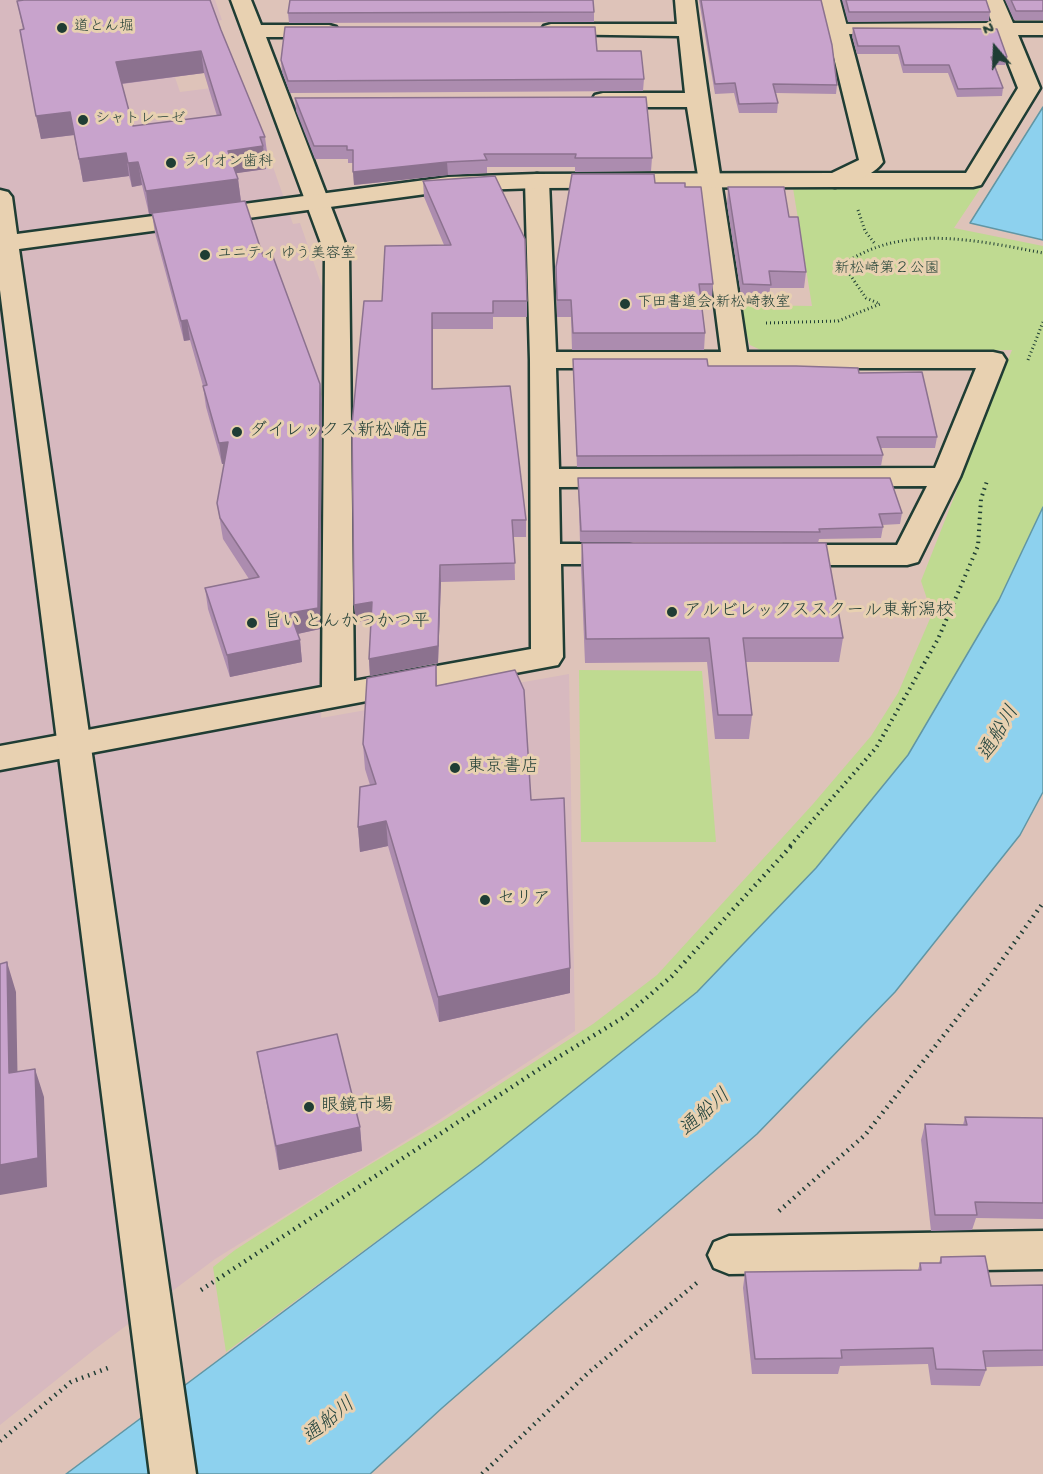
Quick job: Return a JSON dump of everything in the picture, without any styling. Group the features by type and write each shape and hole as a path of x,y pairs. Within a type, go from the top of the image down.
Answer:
{"street":[{"path":"241,0 337,254 338,696"},
{"path":"685,0 697,100 711,182 735,360"},
{"path":"830,0 871,162 858,171 835,180"},
{"path":"3,243 448,184 537,181 973,180 1029,88 993,0"},
{"path":"837,28 1043,29"},
{"path":"535,30 688,30"},
{"path":"252,31 346,31"},
{"path":"577,100 697,100"},
{"path":"278,102 302,102"},
{"path":"0,758 547,657 543,360 537,181"},
{"path":"0,196 3,243 173,1474"},
{"path":"543,360 993,360 946,477 907,555 755,554"},
{"path":"544,478 946,477"},
{"path":"544,554 650,554"},
{"path":"729,1255 1043,1250"}],"path":[{"path":"857,204 865,231 875,244"},
{"path":"756,323 838,321 880,304 866,298 848,272 850,260 862,249 875,244 910,238 1043,253"},
{"path":"1025,366 1043,322"},
{"path":"201,1290 537,1071 624,1017 672,976 822,812 876,748 938,639 978,546 981,499 988,476"},
{"path":"482,1474 588,1373 729,1255 865,1135 989,978 1043,903"},
{"path":"0,1441 71,1382 108,1368"}],"shaded area":[{"path":"0,0 215,0 222,20 158,28 180,92 244,84 293,224 300,223 327,301 324,673 321,718 569,674 575,1031 439,1120 215,1259 95,1349 0,1425"}],"green space":[{"name":"新松崎第２公園","path":"982,186 954,228 1043,246 1043,507 999,600 908,755 816,868 697,992 481,1164 226,1352 213,1267 235,1250 339,1183 441,1122 593,1024 657,975 813,804 871,736 898,693 932,614 921,581 1012,350 763,351 750,345 742,305 812,306 793,188"},
{"path":"579,670 702,671 716,842 581,842"}],"water":[{"path":"1043,107 1043,240 970,223"},
{"name":"通船川","path":"1043,507 1043,792 1020,835 895,992 757,1134 442,1408 370,1474 66,1474 481,1164 697,992 816,868 908,755 999,600"}],"building":[{"path":"210,0 265,137 260,137 263,146 228,151 238,179 146,191 138,162 128,163 126,153 79,159 70,112 36,116 20,30 24,29 17,1","holes":["201,51 221,115 133,126 116,62"]},
{"path":"290,0 593,0 594,12 288,13"},
{"path":"701,0 821,0 832,45 837,85 773,84 778,103 739,104 735,83 715,84"},
{"path":"846,0 986,0 990,12 849,12"},
{"path":"1011,0 1043,0 1043,11 1016,11"},
{"path":"285,27 595,27 597,51 641,51 644,79 288,81 281,60"},
{"path":"853,28 997,29 1007,57 991,57 1003,88 958,89 949,65 904,65 899,46 858,46"},
{"path":"646,97 652,158 575,158 576,154 484,154 487,160 353,172 353,150 347,150 347,146 314,146 295,98"},
{"path":"572,174 654,174 655,183 685,183 685,187 701,187 713,284 699,284 705,333 573,333 571,300 557,300 556,267"},
{"path":"495,176 525,239 527,301 493,301 493,313 432,313 432,389 510,386 526,520 512,520 515,563 440,565 438,646 369,659 372,602 354,605 352,424 364,301 382,301 385,246 451,245 423,181"},
{"path":"728,187 784,187 789,217 798,217 806,272 769,271 771,285 743,284"},
{"path":"245,201 263,256 272,254 320,384 318,608 290,613 300,640 227,655 205,588 259,577 220,518 217,503 228,442 219,443 203,386 207,385 187,320 181,321 152,213"},
{"path":"573,359 707,359 708,366 858,368 859,373 922,372 937,437 877,437 883,455 577,456"},
{"path":"578,478 890,478 902,513 879,514 883,527 819,529 820,532 581,531"},
{"path":"582,543 826,543 843,638 743,638 752,715 718,715 709,638 586,639"},
{"path":"436,665 436,686 515,670 524,690 531,800 564,798 570,968 438,997 386,821 358,827 360,787 376,784 363,744 367,678"},
{"path":"7,962 9,1073 35,1069 38,1158 0,1165 0,964"},
{"name":"眼鏡市場","path":"337,1034 360,1127 276,1146 257,1052"},
{"path":"965,1117 1043,1118 1043,1203 975,1202 977,1215 935,1215 925,1124 967,1125"},
{"path":"985,1256 991,1286 1043,1285 1043,1350 983,1351 986,1370 936,1369 933,1348 841,1350 842,1358 755,1359 745,1272 921,1270 920,1263 941,1263 941,1257"}],"place":[{"name":"道とん堀","path":"62,28"},
{"name":"シャトレーゼ","path":"83,120"},
{"name":"ライオン歯科","path":"171,163"},
{"name":"ユニティ ゆう美容室","path":"205,255"},
{"name":"下田書道会 新松崎教室","path":"625,304"},
{"name":"ダイレックス新松崎店","path":"237,432"},
{"name":"アルビレックススクール東新潟校","path":"672,612"},
{"name":"旨い とんかつかつ平","path":"252,623"},
{"name":"東京書店","path":"455,768"},
{"name":"セリア","path":"485,900"},
{"name":"眼鏡市場","path":"309,1107"}]}
